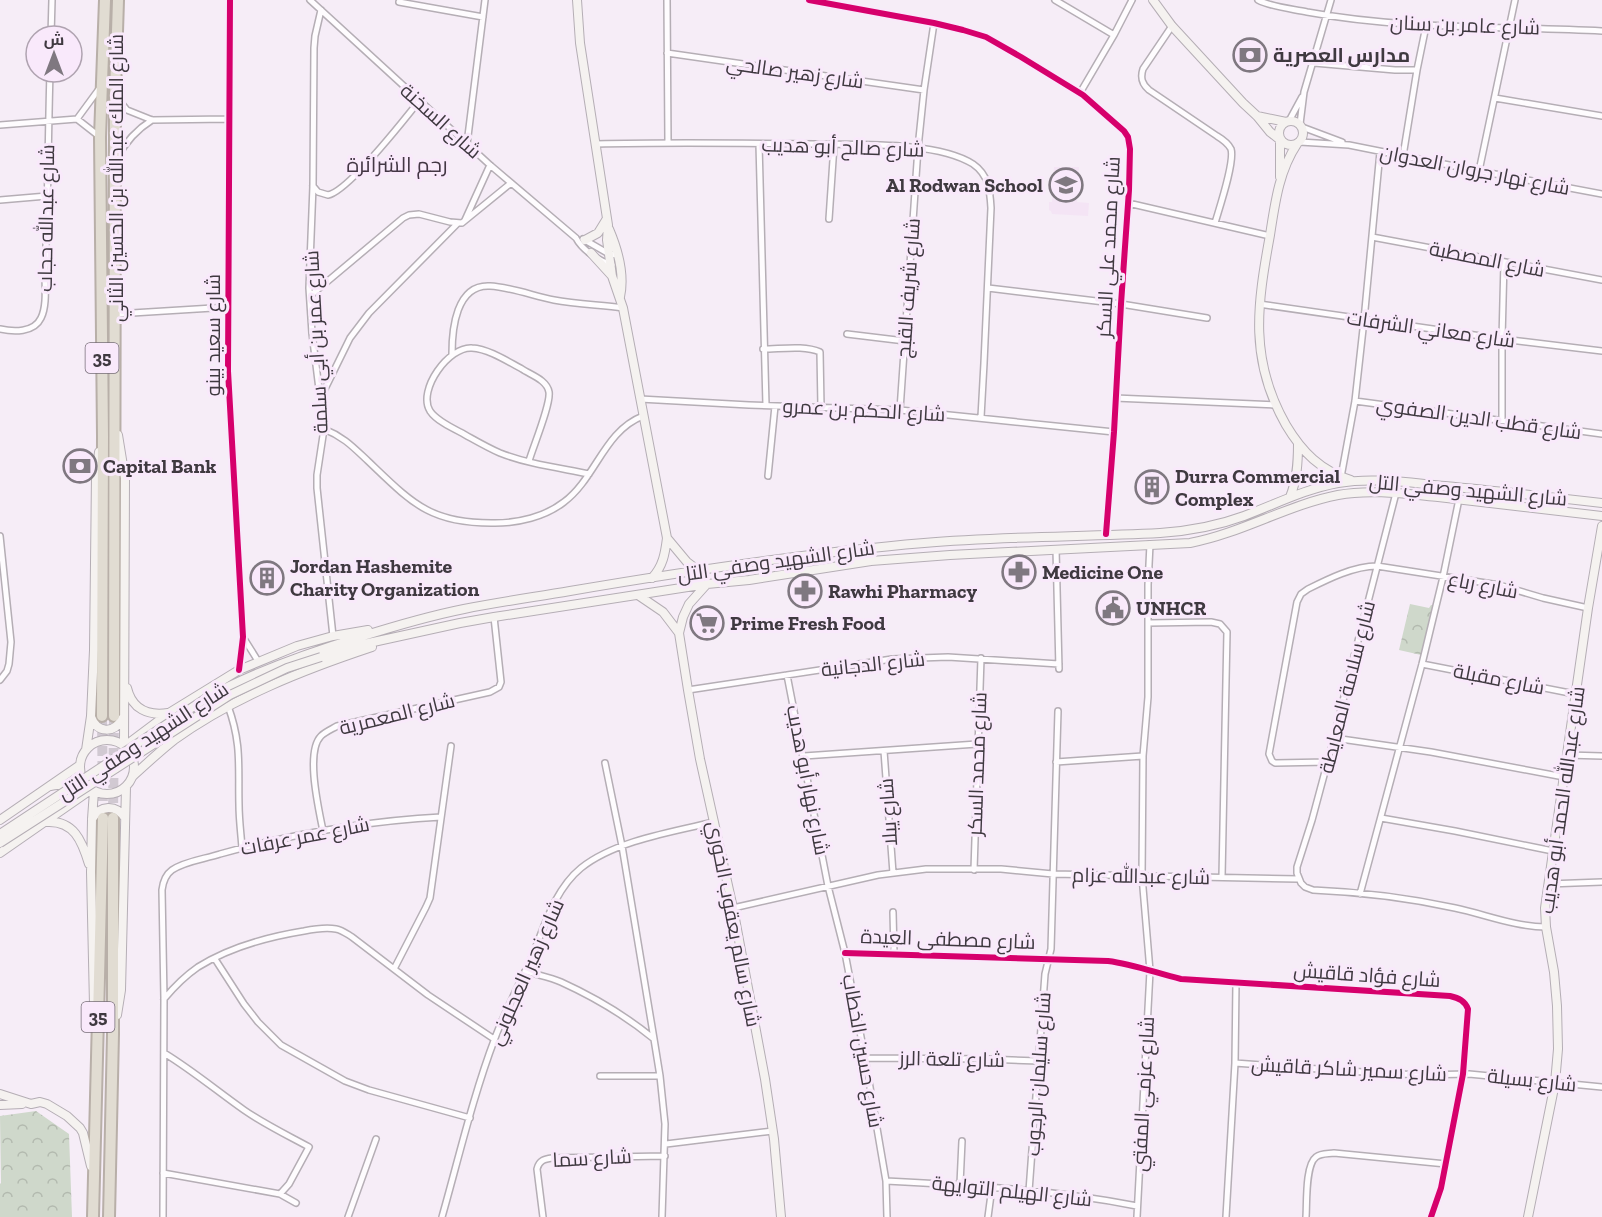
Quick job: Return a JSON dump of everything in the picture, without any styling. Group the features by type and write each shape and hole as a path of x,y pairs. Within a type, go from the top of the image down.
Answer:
{"highway":[{"name":"شارع الملك عبدالله بن الحسين الثاني","path":"105,0 100,137 108,716"},
{"name":"شارع الملك عبدالله بن الحسين الثاني","path":"108,716 115,420 117,0"},
{"name":"35","path":"103,818 113,1034 110,1217"},
{"name":"35","path":"93,1217 103,818"}],"street":[{"path":"51,24 52,0"},
{"name":"شارع سعيد بينو","path":"230,0 229,383 243,637 239,670"},
{"name":"شارع السخنة","path":"310,0 511,183 580,239 613,254"},
{"path":"467,144 485,0"},
{"path":"577,0 580,43 607,222 613,254 620,266 622,281 620,297"},
{"path":"667,0 668,142"},
{"name":"شارع محمد علي السكر","path":"809,0 934,23 995,41 1080,93 1116,123 1128,137 1130,149 1128,203 1106,534"},
{"path":"851,7 852,0"},
{"path":"1055,0 1114,35"},
{"path":"1080,93 1132,0"},
{"path":"1152,0 1172,26 1270,132 1288,145 1298,143"},
{"name":"شارع عامر بن سنان","path":"1258,0 1270,5 1328,15 1426,26 1602,31"},
{"path":"1280,182 1279,129 1287,121 1304,93 1331,0"},
{"path":"1479,171 1515,0"},
{"path":"399,2 483,17"},
{"name":"شارع عمر بن أبي سلمة","path":"321,10 314,48 310,296 312,333 324,429 317,488 333,636"},
{"name":"شارع شريف القبج","path":"900,410 918,148 934,23"},
{"path":"1172,26 1143,69 1142,80 1144,86 1149,90 1225,141 1231,149 1230,169 1215,223"},
{"path":"1403,156 1426,26"},
{"name":"شارع زهير صالحي","path":"667,53 924,90"},
{"path":"1314,63 1417,70"},
{"name":"شارع عبدالله حجاب","path":"0,329 25,330 42,318 47,236 50,84"},
{"path":"77,119 101,87"},
{"path":"1304,93 1301,126 1303,135 1289,157 1280,182 1270,236 1259,304 1258,332 1261,356 1275,405 1298,444 1316,463 1328,471 1354,481"},
{"path":"115,94 127,110 152,120 229,119"},
{"path":"1495,98 1602,116"},
{"path":"313,186 318,192 328,195 339,191 419,101"},
{"path":"1257,116 1293,121 1301,126"},
{"path":"0,125 77,119 100,137"},
{"path":"116,161 133,134 152,120"},
{"name":"شارع نهار جروان العدوان","path":"1301,126 1349,145 1602,194"},
{"name":"شارع صالح أبو هديب","path":"596,144 668,142 918,148 965,160 974,165 985,176 989,184 991,208 981,417"},
{"name":"شارع نهار جروان العدوان","path":"1298,143 1349,145"},
{"name":"شارع الحكم بن عمرو","path":"759,144 766,405 900,410 1114,432"},
{"path":"828,219 834,145"},
{"name":"شارع قطب الدين الصفوي","path":"1380,152 1355,401 1602,434"},
{"path":"461,222 490,165"},
{"path":"321,398 350,338 369,313 461,222 511,183"},
{"path":"0,200 47,196"},
{"path":"1128,203 1270,236"},
{"path":"310,296 409,215 419,214 450,222 461,222"},
{"path":"580,239 598,233 607,222"},
{"name":"شارع المصطبة","path":"1372,237 1602,280"},
{"name":"شارع السخنة","path":"580,239 579,244 591,253 611,265 620,266"},
{"path":"591,253 612,276"},
{"path":"613,254 612,276 623,308 667,538 663,561 652,578"},
{"path":"1502,420 1504,262"},
{"path":"452,354 454,320 460,304 479,287 491,286 555,300 623,308"},
{"path":"988,288 1121,304 1207,318"},
{"name":"شارع معاني الشرفات","path":"1259,304 1602,351"},
{"path":"116,314 229,307"},
{"path":"847,334 905,341"},
{"path":"529,461 549,399 547,386 543,381 516,366 481,350 462,349 452,354 436,375 427,392 427,405 431,412 453,429 501,453 529,461 589,474"},
{"path":"763,349 820,352 821,407"},
{"path":"1115,398 1275,405"},
{"path":"640,399 766,405"},
{"path":"1341,477 1355,401"},
{"path":"768,476 775,406"},
{"path":"324,429 344,439 407,498 423,509 460,521 500,523 541,515 564,502 589,474 616,434 628,423 643,416"},
{"path":"115,420 125,478 124,677 128,694 138,708 150,713 169,713"},
{"path":"1290,497 1297,470 1298,444"},
{"name":"شارع الشهيد وصفي التل","path":"0,834 208,697 237,681 323,648 402,624 467,608 808,554 1027,536 1162,533 1211,526 1315,488 1354,481 1409,483 1602,502"},
{"name":"شارع الشهيد وصفي التل","path":"0,843 230,695 287,668 355,646 460,623 871,561 1190,543 1212,538 1305,504 1340,495 1361,493 1459,499 1602,516"},
{"path":"1510,506 1511,493"},
{"name":"شارع سلامة المعايطة","path":"1298,879 1299,857 1328,762 1396,494"},
{"path":"1360,894 1422,664 1459,499"},
{"name":"شارع عبدالله الحمد أبو هديب","path":"1528,1217 1555,1083 1558,1020 1545,908 1575,694 1602,526"},
{"path":"0,536 11,642 7,671 0,680"},
{"path":"667,538 687,562 699,571"},
{"path":"949,541 946,548 950,555"},
{"path":"927,543 930,550 928,557"},
{"name":"شارع عزمي المفتي","path":"1137,1217 1150,971 1142,876 1143,756 1148,697 1150,544"},
{"name":"شارع الدجانية","path":"688,690 892,659 981,658 1059,666 1056,549"},
{"path":"1328,762 1275,763 1269,754 1297,602 1301,594 1316,585 1354,570 1377,566"},
{"name":"شارع رباع","path":"1377,566 1498,585 1588,608"},
{"name":"شارع سالم يعقوب الخوري","path":"707,584 689,604 679,633 688,690 733,908 765,1079 773,1131 781,1217"},
{"path":"638,595 663,612 679,633"},
{"name":"شارع المعمرية","path":"323,831 314,774 314,750 319,737 337,726 482,694 499,687 501,682 495,616"},
{"path":"1148,623 1211,622 1220,624 1227,632 1222,878"},
{"path":"125,746 169,713 239,670 297,646 333,636 402,624"},
{"path":"93,790 111,794 126,787 133,776 176,739 228,706 291,676 407,635"},
{"name":"شارع سعيد بينو","path":"243,637 258,662"},
{"name":"شارع محمد السكر","path":"974,870 981,658"},
{"name":"شارع مقبلة","path":"1422,664 1575,694"},
{"name":"شارع نهار أبو هديب","path":"787,675 828,886"},
{"path":"98,1034 93,1000 91,872 103,818 93,790 83,779 80,765 86,750 108,716 124,677"},
{"path":"228,706 236,729 240,757 239,809 242,848"},
{"name":"شارع سليمان الرجوب","path":"1029,1191 1045,974 1050,959 1058,711"},
{"path":"108,716 125,746 131,752 135,768 133,776"},
{"path":"158,721 153,730 154,740 162,742 176,739"},
{"path":"1334,738 1399,747 1564,777"},
{"path":"86,750 102,740 113,740 125,746"},
{"path":"804,756 977,744"},
{"path":"394,969 430,898 451,746"},
{"name":"شارع يبلا","path":"884,751 893,873"},
{"path":"1567,755 1602,756"},
{"path":"1056,762 1143,756"},
{"path":"604,764 622,846 660,1076 666,1144 662,1217"},
{"path":"0,820 80,765"},
{"path":"47,788 55,784 65,787 71,795 70,806"},
{"path":"113,1034 121,990 126,787"},
{"path":"0,853 93,790"},
{"path":"103,818 97,811 109,808 120,812 125,819"},
{"name":"شارع عمر عرفات","path":"164,999 162,890 166,874 179,866 242,848 323,831 376,822 441,817"},
{"path":"1381,818 1553,851"},
{"name":"شارع زهير العجلوني","path":"442,1217 494,1039 552,909 570,879 590,862 622,846 714,822"},
{"path":"45,823 62,824 75,833 84,848 91,872"},
{"name":"شارع عبدالله عزام","path":"733,908 893,873 926,869 1001,869 1053,874 1298,879 1305,887 1313,890 1453,907 1523,925 1546,927"},
{"path":"1548,884 1602,882"},
{"name":"شارع حسين الخطاب","path":"828,886 845,953 865,1058 886,1181 887,1217"},
{"path":"893,912 894,954"},
{"path":"163,1217 164,999 198,967 232,950 264,939 328,928 343,931 453,1013 494,1039"},
{"name":"شارع مصطفى العيدة","path":"845,953 1050,959"},
{"path":"215,959 251,1013 281,1045 345,1081 369,1090 470,1118"},
{"name":"شارع فؤاد قاقيش","path":"1050,959 1125,963 1181,979 1456,998 1464,1002 1468,1009 1463,1074 1441,1188 1431,1217"},
{"path":"525,971 560,981 582,992 637,1024 654,1039"},
{"path":"1226,1217 1235,1063 1236,983"},
{"path":"164,1053 193,1071 243,1109 309,1147 289,1184 280,1194"},
{"name":"شارع تلعة الرز","path":"865,1058 1039,1061"},
{"name":"شارع سمير شاكر قاقيش","path":"1235,1063 1419,1075 1463,1074"},
{"name":"شارع بسيلة","path":"1463,1074 1602,1087"},
{"path":"600,1076 660,1076"},
{"path":"0,1094 31,1104"},
{"path":"0,1105 40,1102 52,1106 67,1116 80,1128 88,1152 93,1188"},
{"path":"666,1144 773,1131"},
{"path":"348,1217 376,1139"},
{"path":"960,1185 962,1141"},
{"path":"1306,1217 1309,1170 1311,1162 1317,1156 1323,1154 1446,1164"},
{"name":"شارع سما","path":"543,1217 537,1169 540,1162 544,1160 564,1157 665,1156"},
{"path":"163,1173 280,1194 296,1203"},
{"name":"شارع الهيلم التوايهة","path":"886,1181 992,1187 1137,1206"},
{"path":"988,1217 992,1187"},
{"path":"109,1203 115,1217"}],"shaded area":[{"name":"Al Rodwan School","path":"1054,167 1079,167 1077,202 1089,203 1088,216 1052,214 1049,210 1049,202 1052,202"}],"green space":[{"path":"1410,604 1429,608 1433,605 1421,655 1399,650"},
{"path":"36,1111 69,1134 72,1217 0,1217 0,1116"}],"tunnel":[{"path":"102,716 103,817"},
{"path":"113,818 114,716"}],"cycle path":[{"path":"230,0 228,371 243,637 239,670"},
{"path":"809,0 934,23 986,37 1083,95 1128,137 1129,190 1106,534"},
{"path":"845,953 1108,961 1181,979 1450,996 1459,999 1468,1009 1463,1074 1441,1188 1431,1217"}],"place":[{"name":"مدارس العصرية","path":"1250,55"},
{"name":"Al Rodwan School","path":"1066,185"},
{"name":"Capital Bank","path":"80,466"},
{"name":"Durra Commercial Complex","path":"1152,487"},
{"name":"Medicine One","path":"1019,572"},
{"name":"Jordan Hashemite Charity Organization","path":"267,578"},
{"name":"Rawhi Pharmacy","path":"805,591"},
{"name":"UNHCR","path":"1113,608"},
{"name":"Prime Fresh Food","path":"707,623"}],"district":[{"name":"رجم الشرائرة","path":"397,164"}]}
